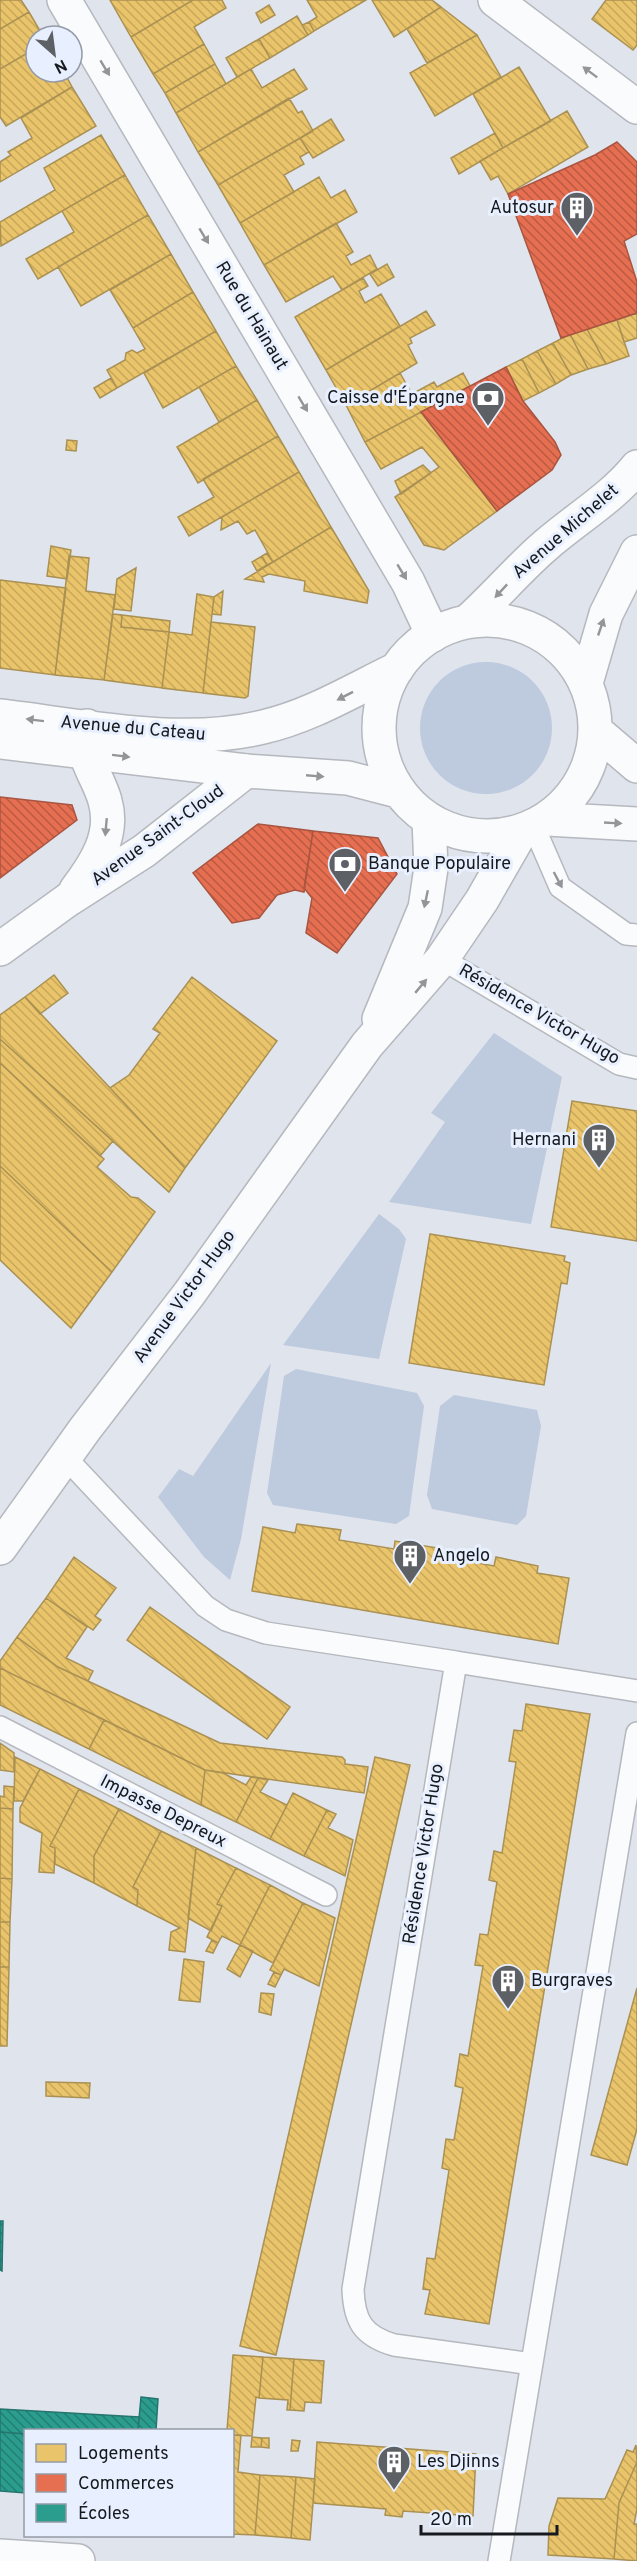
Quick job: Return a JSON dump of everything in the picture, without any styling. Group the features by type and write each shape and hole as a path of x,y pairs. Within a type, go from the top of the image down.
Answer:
{"street":[{"name":"Rue du Hainaut","path":"64,0 402,572 433,635"},
{"path":"495,0 637,107"},
{"name":"Avenue Michelet","path":"467,622 544,547 612,491 637,467"},
{"path":"586,683 606,614 637,552"},
{"name":"Avenue Victor Hugo","path":"0,1548 65,1457 189,1294 368,1045 442,959 534,826 559,810 579,787 591,761 596,731 594,706 586,683 570,658 549,639 511,622 484,620 467,622"},
{"path":"467,622 433,635 408,655 397,669 381,705 379,733 383,761 398,791 429,820 456,833 492,837 534,826 637,824"},
{"name":"Avenue du Cateau","path":"0,742 213,736 239,732 265,727 322,707 397,669"},
{"name":"Avenue du Cateau","path":"0,716 86,739 246,771 348,778 398,791"},
{"path":"596,731 637,766"},
{"name":"Avenue Saint-Cloud","path":"69,898 95,864 106,835 106,803 86,739"},
{"name":"Avenue Saint-Cloud","path":"0,949 69,898 144,851 246,771"},
{"name":"Avenue Victor Hugo","path":"368,1045 400,973 425,908 431,868 429,820"},
{"path":"0,2556 78,2561"}],"lane":[{"path":"534,826 560,887 626,934 637,935"},
{"name":"Résidence Victor Hugo","path":"442,959 619,1064 637,1068"},
{"path":"65,1457 205,1606 225,1620 266,1633 637,1691"},
{"name":"Résidence Victor Hugo","path":"456,1662 353,2289 354,2303 358,2319 365,2331 378,2341 532,2364"},
{"name":"Impasse Depreux","path":"0,1727 326,1895"},
{"path":"499,2561 637,1733"}],"shaded area":[{"path":"486,662 511,667 533,681 547,703 552,728 547,753 533,775 511,789 486,794 461,789 439,775 425,753 420,728 425,703 439,681 461,667"},
{"path":"494,1033 562,1077 531,1224 389,1202 445,1122 431,1113"},
{"path":"379,1214 399,1229 406,1239 379,1359 283,1345"},
{"path":"271,1363 241,1539 230,1580 204,1557 158,1497 179,1469 193,1476"},
{"path":"296,1369 417,1393 424,1406 409,1516 396,1524 273,1505 267,1493 284,1376"},
{"path":"454,1395 537,1410 541,1426 526,1516 517,1525 432,1509 427,1495 440,1406"}],"building: Logements":[{"path":"0,0 21,0 29,12 0,29"},
{"path":"110,0 193,0 131,37"},
{"path":"193,0 222,0 226,8 194,27 204,44 153,74 131,37"},
{"path":"307,0 366,0 314,31 309,22 317,17"},
{"path":"372,0 432,0 441,7 394,37"},
{"path":"606,0 637,0 637,45 633,50 592,19"},
{"path":"269,5 275,15 261,23 256,13"},
{"path":"441,7 477,35 427,63 407,29"},
{"path":"29,12 36,24 24,24 24,55 0,69 0,29"},
{"path":"297,16 308,35 270,58 259,39"},
{"path":"309,22 314,31 308,35 302,25"},
{"path":"477,35 501,77 435,116 410,73"},
{"path":"259,39 270,58 237,77 226,58"},
{"path":"204,44 215,64 165,93 153,74"},
{"path":"24,55 24,84 70,84 72,87 6,126 0,117 0,69"},
{"path":"215,64 226,84 176,113 165,93"},
{"path":"519,67 551,121 503,148 473,94"},
{"path":"251,69 262,88 294,69 307,89 198,152 176,113"},
{"path":"72,87 96,126 0,182 0,162 11,155 8,152 32,138 21,118"},
{"path":"289,98 298,113 302,111 313,131 218,185 198,152"},
{"path":"567,111 588,147 508,194 498,176 491,180 480,161"},
{"path":"331,119 344,140 313,158 300,138"},
{"path":"495,133 503,148 459,174 451,158"},
{"path":"101,135 125,175 1,246 0,222 55,190 44,168"},
{"path":"300,138 309,152 300,157 304,164 284,175 294,192 240,223 218,185"},
{"path":"125,175 148,215 38,279 26,259 74,232 62,211"},
{"path":"319,177 331,198 345,190 357,212 264,265 240,223"},
{"path":"148,215 171,254 81,306 58,267"},
{"path":"336,223 353,252 346,256 351,265 370,255 377,269 342,290 333,276 286,302 264,265"},
{"path":"171,254 193,292 133,328 110,290"},
{"path":"387,264 394,277 378,286 370,274"},
{"path":"363,278 368,286 359,291 365,303 381,294 400,326 326,370 295,317"},
{"path":"193,292 216,331 117,388 107,370 125,360 126,353 132,350 137,353 145,349 133,328"},
{"path":"426,311 435,325 410,338 412,343 408,345 417,363 346,405 326,370"},
{"path":"637,313 637,338 624,342 617,320"},
{"path":"617,320 629,356 606,364 587,329"},
{"path":"587,329 606,364 588,369 570,334"},
{"path":"216,331 236,366 163,408 144,373"},
{"path":"570,334 588,369 571,375 553,343"},
{"path":"553,343 571,375 556,384 537,351"},
{"path":"537,351 556,384 539,393 522,359"},
{"path":"522,359 539,393 523,401 506,367"},
{"path":"236,366 257,400 219,422 199,387"},
{"path":"400,373 412,394 434,382 437,387 463,373 470,386 365,442 346,405"},
{"path":"111,378 117,388 100,398 94,388"},
{"path":"257,400 278,436 198,483 177,447"},
{"path":"421,412 497,511 444,550 424,545 395,497 439,467 422,447 381,469 365,442"},
{"path":"278,436 299,472 189,536 178,517 214,497 203,479"},
{"path":"67,440 77,441 76,451 66,450"},
{"path":"423,465 431,473 401,494 395,481"},
{"path":"299,472 331,527 273,562 255,530 247,534 238,521 221,530 222,517"},
{"path":"331,527 369,591 367,603 304,591 305,581 269,574 262,577 264,582 245,579"},
{"path":"51,546 71,550 67,579 47,576"},
{"path":"267,553 273,562 267,565 262,556"},
{"path":"69,556 89,558 86,591 115,595 104,680 55,675"},
{"path":"262,556 267,565 257,571 252,562"},
{"path":"136,568 131,611 114,609 117,579"},
{"path":"0,580 66,588 55,675 0,668"},
{"path":"223,591 221,615 212,614 214,597"},
{"path":"197,594 214,597 203,693 162,688 169,632 192,635"},
{"path":"113,614 122,615 121,627 169,632 162,688 104,680"},
{"path":"122,615 170,621 169,632 121,627"},
{"path":"211,622 255,627 248,696 245,698 203,693"},
{"path":"54,975 68,993 40,1014 25,997"},
{"path":"192,977 277,1041 185,1168 110,1088 129,1075 160,1033 153,1029"},
{"path":"25,997 185,1168 169,1192 0,1039 0,1015"},
{"path":"0,1039 113,1141 100,1156 0,1063"},
{"path":"0,1063 104,1159 97,1167 131,1197 138,1198 155,1212 112,1272 0,1166"},
{"name":"Hernani","path":"572,1101 637,1111 637,1241 551,1227"},
{"path":"0,1166 112,1272 71,1328 0,1260"},
{"path":"430,1234 565,1256 564,1261 570,1263 567,1284 561,1283 544,1385 409,1363"},
{"name":"Angelo","path":"297,1524 341,1530 339,1540 394,1549 395,1541 438,1548 437,1556 494,1566 496,1557 538,1566 537,1573 569,1578 558,1644 252,1591 263,1527 295,1533"},
{"path":"74,1557 116,1588 95,1616 101,1620 93,1630 46,1598"},
{"path":"46,1598 87,1627 66,1658 93,1671 88,1681 58,1667 17,1637"},
{"path":"150,1607 290,1707 267,1739 127,1640"},
{"path":"17,1637 58,1667 220,1743 342,1757 345,1764 368,1767 364,1793 205,1770 0,1668 0,1661"},
{"path":"0,1668 104,1720 89,1749 0,1705"},
{"name":"Burgraves","path":"526,1704 590,1714 489,2324 425,2314 430,2290 423,2289 427,2258 435,2259 449,2170 442,2168 446,2139 454,2140 463,2088 455,2086 460,2054 468,2056 483,1966 475,1965 480,1934 488,1935 497,1882 489,1880 494,1851 502,1853 516,1762 509,1761 514,1730 522,1731"},
{"path":"104,1720 205,1770 201,1805 89,1749"},
{"path":"0,1743 14,1753 14,1772 0,1770"},
{"path":"15,1757 40,1769 23,1801 14,1801"},
{"path":"375,1757 410,1765 276,2355 240,2346"},
{"path":"40,1769 79,1789 50,1846 55,1848 54,1873 39,1872 42,1833 20,1822 20,1808"},
{"path":"205,1770 223,1773 246,1785 251,1777 258,1778 236,1822 201,1805"},
{"path":"258,1778 268,1780 260,1792 287,1805 270,1839 236,1822"},
{"path":"4,1786 14,1787 13,1809 0,1808 0,1796 4,1797"},
{"path":"79,1789 119,1809 94,1856 94,1883 55,1864 55,1848 50,1846"},
{"path":"293,1793 327,1810 304,1856 270,1839"},
{"path":"0,1808 13,1809 12,1879 0,1878"},
{"path":"119,1809 161,1831 133,1887 138,1890 137,1906 94,1883 94,1856"},
{"path":"327,1810 336,1814 328,1828 353,1840 345,1876 304,1856"},
{"path":"161,1831 196,1848 185,1952 169,1950 171,1932 180,1928 137,1906 138,1890 133,1887"},
{"path":"196,1848 236,1868 217,1904 222,1906 211,1931 188,1918"},
{"path":"236,1868 270,1885 240,1945 222,1936 218,1943 207,1937 222,1906 217,1904"},
{"path":"0,1878 12,1879 10,1922 0,1922"},
{"path":"270,1885 303,1903 273,1963 240,1945"},
{"path":"303,1903 335,1918 319,1986 284,1969 281,1975 270,1970"},
{"path":"0,1922 10,1922 9,1967 0,1967"},
{"path":"212,1940 218,1943 213,1953 206,1951"},
{"path":"240,1945 253,1951 240,1977 227,1969"},
{"path":"184,1959 204,1962 200,2002 179,2000"},
{"path":"0,1967 9,1967 7,2046 0,2046"},
{"path":"274,1972 281,1975 275,1987 268,1984"},
{"path":"637,1988 637,2129 627,2165 591,2155"},
{"path":"261,1993 274,1994 271,2015 259,2012"},
{"path":"46,2082 90,2083 89,2098 46,2096"},
{"path":"233,2355 263,2357 252,2436 234,2435 234,2429 227,2429"},
{"path":"263,2357 294,2359 290,2410 287,2410 288,2400 259,2398"},
{"path":"294,2359 324,2361 321,2403 305,2402 304,2411 290,2410"},
{"path":"234,2435 241,2435 238,2472 260,2475 255,2535 234,2534"},
{"path":"252,2437 262,2438 261,2447 251,2447"},
{"path":"262,2438 269,2438 269,2448 261,2447"},
{"path":"292,2440 300,2441 298,2451 291,2451"},
{"name":"Les Djinns","path":"317,2442 476,2454 473,2516 403,2511 402,2517 385,2515 386,2509 313,2503"},
{"path":"636,2445 637,2462 619,2503 614,2559 548,2555 549,2526 558,2498 605,2499 627,2450 633,2452"},
{"path":"637,2462 637,2509 634,2524 637,2524 637,2561 614,2559 619,2503"},
{"path":"260,2475 296,2477 291,2538 255,2535"},
{"path":"296,2477 315,2479 310,2540 291,2538"}],"building: Commerces":[{"name":"Autosur","path":"617,142 637,162 637,234 624,241 637,282 637,313 561,338 508,194 595,155"},
{"name":"Caisse d'Épargne","path":"506,367 523,401 555,442 561,455 552,470 497,511 421,412"},
{"path":"0,797 72,805 77,820 0,878"},
{"path":"258,824 313,831 304,892 295,890 277,895 259,918 232,923 193,873"},
{"name":"Banque Populaire","path":"313,831 378,838 397,874 337,953 306,933 312,898 304,888"}],"building: Écoles":[{"path":"0,2221 3,2221 2,2271 0,2270"},
{"path":"141,2397 158,2399 156,2429 138,2429"},
{"path":"0,2409 139,2417 138,2429 24,2429 24,2434 0,2432"},
{"path":"0,2432 24,2434 24,2493 0,2491"}],"place":[{"name":"Autosur","path":"577,237"},
{"name":"Caisse d'Épargne","path":"488,427"},
{"name":"Banque Populaire","path":"345,893"},
{"name":"Hernani","path":"599,1169"},
{"name":"Angelo","path":"410,1585"},
{"name":"Burgraves","path":"508,2010"},
{"name":"Les Djinns","path":"394,2491"}]}
